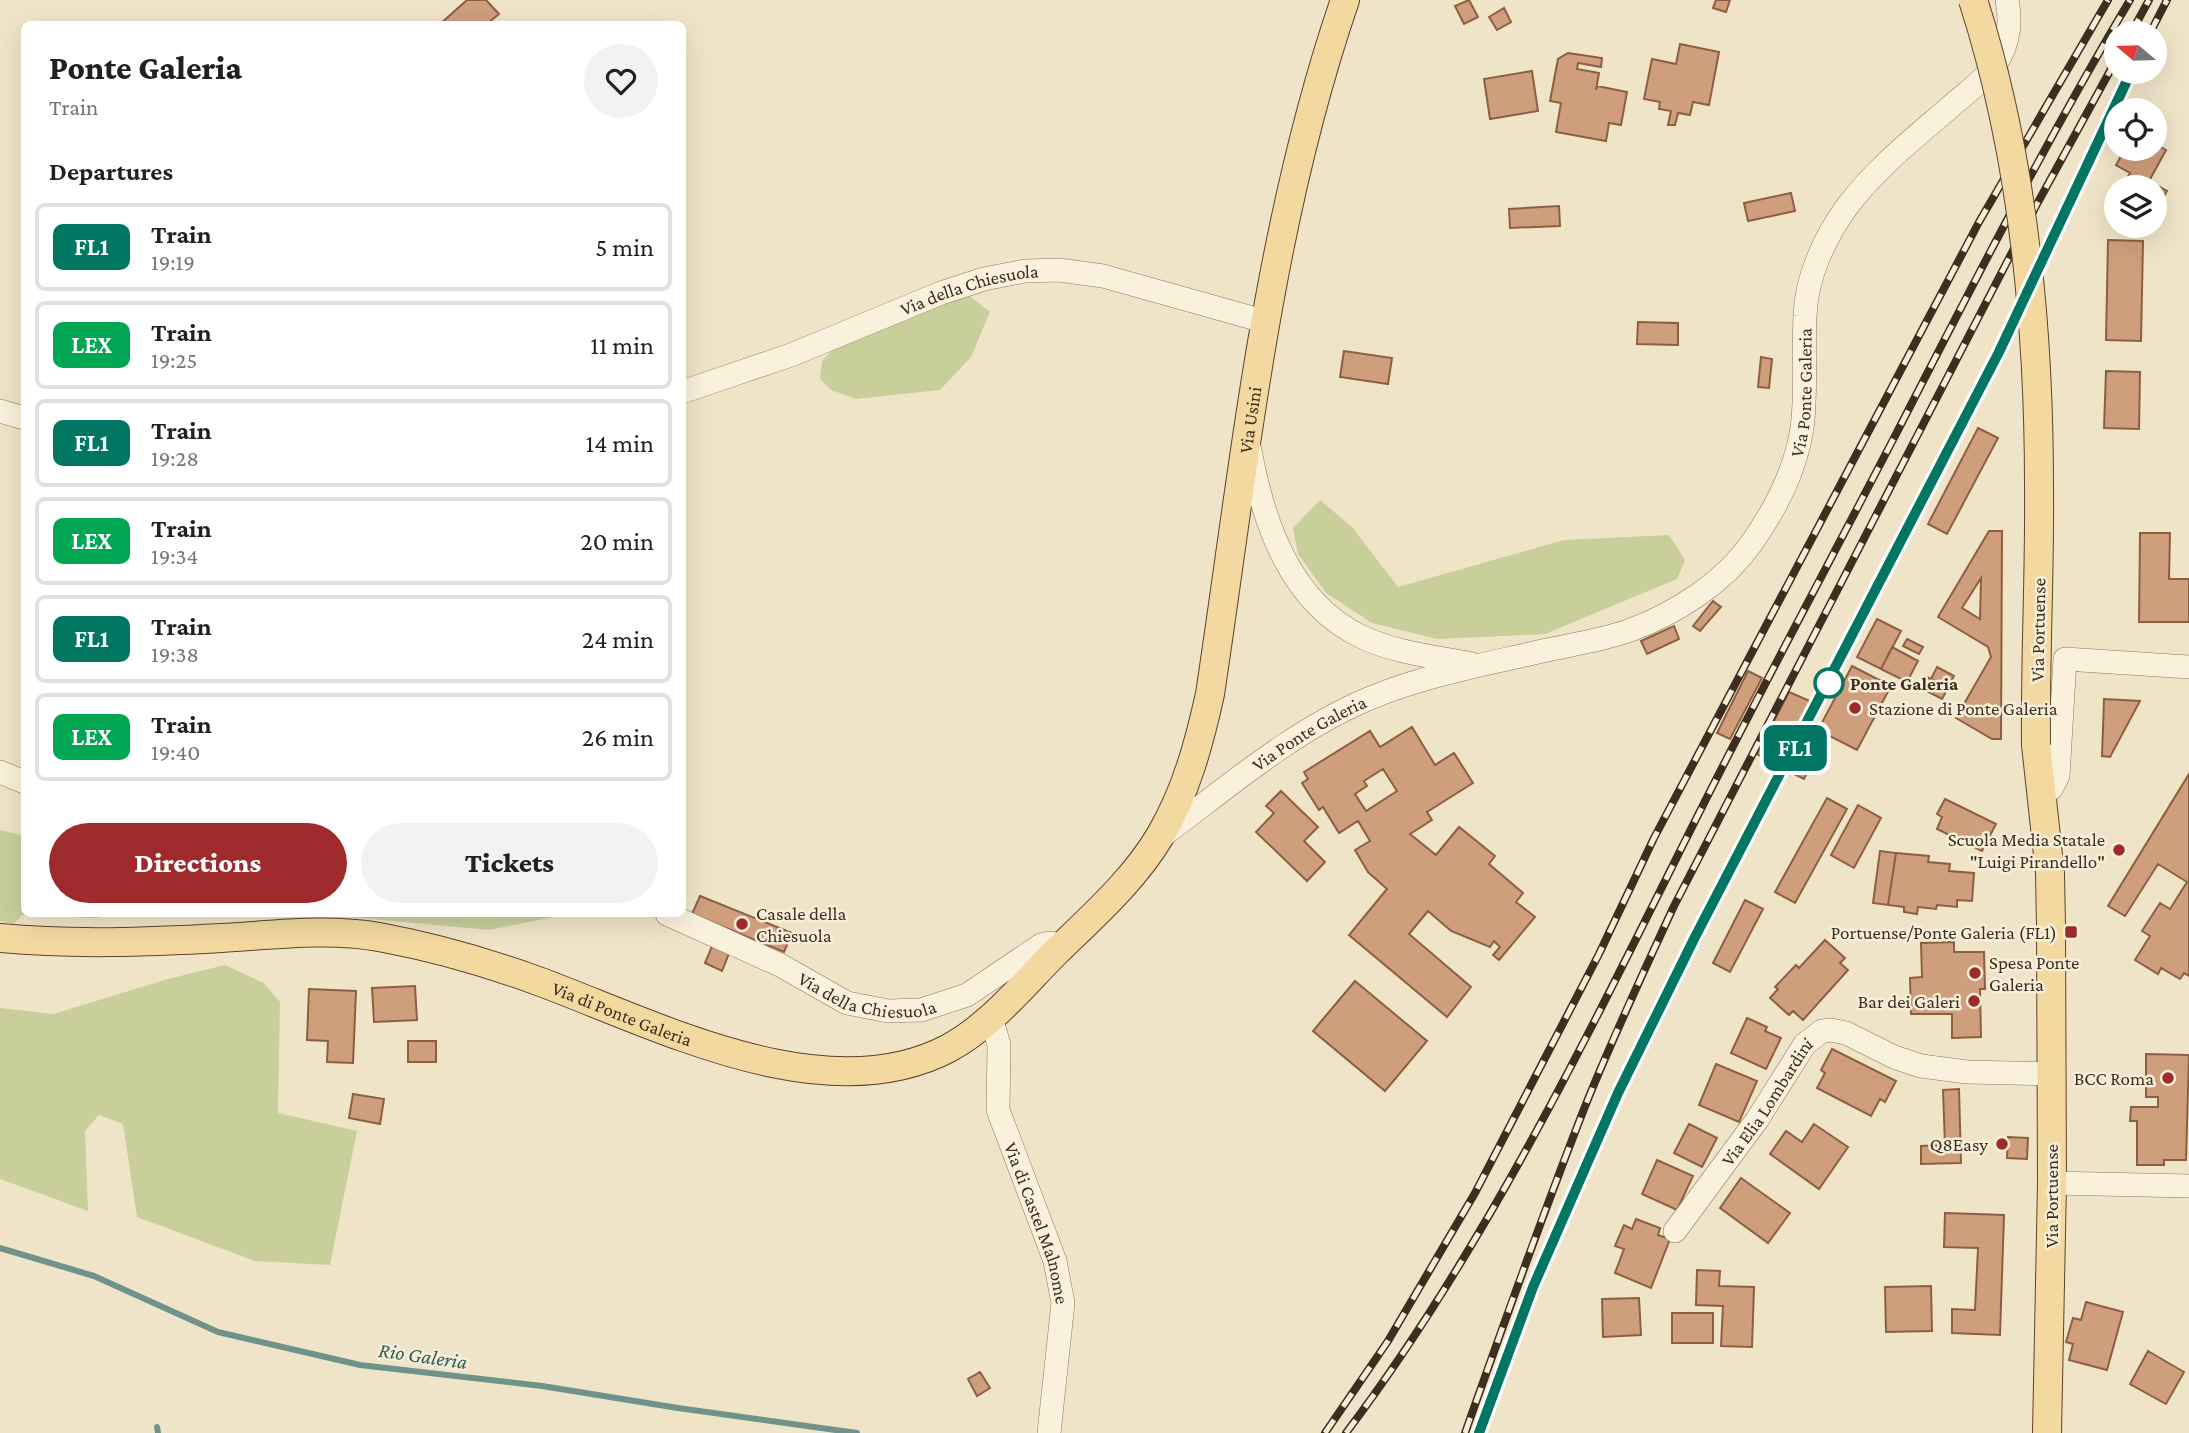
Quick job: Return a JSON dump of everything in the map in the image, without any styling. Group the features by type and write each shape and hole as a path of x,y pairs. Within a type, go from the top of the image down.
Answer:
{"main road":[{"name":"Via Usini","path":"1159,838 1182,790 1201,735 1224,604 1247,433 1267,322 1301,150 1345,0"},
{"name":"Via Portuense","path":"1973,0 2004,120 2021,218 2032,311 2037,390 2039,483 2036,745 2050,894 2052,1183 2047,1433"},
{"name":"Via di Ponte Galeria","path":"0,938 104,942 321,933 373,936 463,956 538,981 646,1025 718,1048 771,1062 828,1070 874,1069 918,1061 949,1048 991,1017 1110,898 1159,838"}],"street":[{"name":"Via Ponte Galeria","path":"1159,838 1290,743 1334,715 1383,693 1480,665 1624,633 1650,623 1697,596 1736,562 1752,544 1774,509 1800,439 1805,398 1805,314 1811,281 1823,249 1840,217 1875,174 1991,70 2008,36 2007,0"},
{"name":"Via della Chiesuola","path":"686,391 779,360 941,293 984,279 1025,271 1059,270 1096,274 1267,322"},
{"path":"0,411 21,417"},
{"name":"Via Ponte Galeria","path":"1247,433 1259,496 1271,532 1291,571 1319,605 1352,631 1377,643 1395,649 1480,665"},
{"path":"2042,793 2051,789 2058,776 2065,659 2189,667"},
{"path":"0,772 21,781"},
{"name":"Via della Chiesuola","path":"674,917 780,965 847,1003 888,1011 921,1010 957,1000 981,987 1041,945 1063,945"},
{"name":"Via di Castel Malnome","path":"991,1017 1000,1049 998,1110 1059,1276 1063,1303 1049,1433"},
{"name":"Via Elia Lombardini","path":"1675,1231 1757,1120 1805,1044 1822,1031 1836,1030 1846,1033 1922,1066 1967,1072 2051,1074"},
{"path":"2052,1183 2189,1186"}],"green space":[{"path":"968,295 990,312 971,357 940,390 856,399 831,390 820,379 822,361 842,340"},
{"path":"1320,500 1352,527 1398,587 1564,540 1669,535 1685,560 1677,579 1545,634 1437,639 1372,623 1326,593 1298,554 1293,528"},
{"path":"0,830 21,835 21,916 14,924 0,921"},
{"path":"351,917 553,917 489,930"},
{"path":"225,965 264,983 280,1002 278,1113 357,1131 330,1265 255,1261 137,1217 123,1124 99,1115 85,1131 88,1211 0,1179 0,1008 53,1014 168,979"}],"building":[{"path":"467,0 486,0 499,14 491,21 443,21"},
{"path":"1469,0 1478,17 1464,24 1455,6"},
{"path":"1716,0 1730,0 1726,12 1713,8"},
{"path":"1504,8 1511,22 1497,30 1489,17"},
{"path":"1680,44 1719,52 1709,105 1693,102 1690,115 1678,113 1675,125 1668,125 1671,111 1659,109 1660,102 1644,99 1652,59 1676,64"},
{"path":"1568,53 1602,58 1601,67 1578,63 1577,69 1599,73 1596,90 1597,86 1627,92 1621,125 1609,123 1606,141 1556,132 1561,103 1550,101 1558,59"},
{"path":"1532,71 1538,111 1490,119 1484,79"},
{"path":"2118,161 2160,161 2152,175 2129,175 2130,173 2116,165"},
{"path":"1791,193 1795,211 1748,221 1744,203"},
{"path":"1559,206 1560,226 1510,228 1509,209"},
{"path":"2108,240 2143,241 2141,341 2106,340"},
{"path":"1638,322 1678,323 1678,345 1637,344"},
{"path":"1344,351 1392,358 1388,384 1340,377"},
{"path":"1761,357 1772,359 1769,388 1758,387"},
{"path":"2106,371 2140,372 2139,429 2104,428"},
{"path":"1978,428 1998,438 1947,534 1928,524"},
{"path":"1989,531 2002,531 2001,739 1992,739 1956,718 1991,657 1988,647 1938,617","holes":["1981,578 1980,619 1962,608"]},
{"path":"2140,533 2170,533 2169,579 2189,579 2189,622 2139,622"},
{"path":"1713,601 1721,607 1700,631 1693,626"},
{"path":"1877,619 1901,631 1881,669 1857,657"},
{"path":"1674,626 1679,639 1647,654 1641,641"},
{"path":"1907,639 1923,647 1919,654 1903,646"},
{"path":"1892,647 1918,661 1907,682 1881,669"},
{"name":"Stazione di Ponte Galeria","path":"1852,666 1891,686 1857,750 1818,730"},
{"path":"1937,667 1954,676 1948,688 1931,679"},
{"path":"1748,671 1762,678 1730,739 1717,733"},
{"path":"1925,676 1948,688 1942,699 1919,687"},
{"path":"1789,692 1812,702 1779,766 1757,754"},
{"path":"2104,699 2140,701 2110,757 2102,756"},
{"path":"1412,727 1435,765 1454,753 1473,783 1427,812 1432,820 1410,834 1436,855 1459,827 1495,856 1489,864 1523,893 1516,902 1535,917 1499,960 1493,955 1500,947 1494,941 1490,947 1451,931 1428,911 1409,934 1471,987 1447,1017 1349,935 1387,889 1368,872 1355,850 1370,841 1358,821 1339,833 1323,807 1319,810 1302,783 1308,779 1304,772 1370,731 1380,747","holes":["1383,769 1397,791 1366,811 1355,794 1367,786 1364,781"]},
{"path":"1808,732 1824,740 1804,779 1788,771"},
{"path":"2189,774 2189,976 2184,973 2180,979 2161,968 2158,974 2135,960 2150,936 2142,931 2160,903 2170,909 2187,882 2158,864 2125,916 2108,906"},
{"path":"1281,791 1318,827 1304,841 1325,862 1307,881 1256,832 1274,813 1266,806"},
{"path":"1827,798 1847,809 1795,903 1775,892"},
{"path":"1945,799 1996,824 1982,851 1937,829 1942,817 1937,814"},
{"path":"1858,805 1881,818 1854,868 1831,855"},
{"path":"1880,851 1896,853 1888,905 1873,903"},
{"path":"1896,853 1929,856 1928,862 1950,864 1949,871 1974,873 1972,901 1957,900 1957,907 1918,907 1917,914 1904,912 1904,907 1888,905"},
{"name":"Casale della Chiesuola","path":"700,896 792,933 784,952 692,914"},
{"path":"1745,900 1763,909 1730,972 1713,963"},
{"path":"1825,940 1845,958 1840,963 1848,970 1803,1020 1793,1011 1789,1015 1770,998 1778,989 1775,987 1796,965 1799,968"},
{"path":"1954,942 1954,952 1984,952 1985,989 1980,989 1981,1037 1952,1038 1952,1014 1911,1014 1910,978 1922,977 1921,943"},
{"path":"713,944 730,951 722,971 705,963"},
{"path":"1355,981 1427,1041 1385,1091 1313,1031"},
{"path":"415,986 417,1020 374,1022 372,988"},
{"path":"309,989 356,991 353,1063 327,1062 328,1041 307,1040"},
{"path":"1747,1018 1767,1027 1765,1031 1781,1038 1766,1069 1731,1053"},
{"path":"408,1041 436,1041 436,1062 408,1062"},
{"path":"1832,1049 1896,1081 1885,1102 1880,1099 1871,1116 1817,1088 1825,1073 1821,1070"},
{"path":"2146,1054 2189,1055 2186,1160 2164,1160 2164,1165 2137,1165 2137,1121 2130,1121 2131,1107 2158,1107 2158,1097 2146,1097"},
{"path":"1716,1064 1757,1081 1739,1122 1699,1105"},
{"path":"1959,1089 1961,1163 1921,1164 1921,1146 1945,1145 1943,1090"},
{"path":"353,1094 384,1099 380,1124 349,1118"},
{"path":"1689,1124 1717,1138 1702,1167 1674,1153"},
{"path":"1814,1124 1848,1147 1819,1189 1770,1154 1786,1131 1802,1142"},
{"path":"2008,1137 2028,1138 2027,1159 2007,1158"},
{"path":"1657,1160 1693,1176 1677,1210 1642,1194"},
{"path":"1741,1178 1790,1213 1768,1243 1720,1208"},
{"path":"1945,1213 2004,1215 2000,1335 1952,1333 1952,1309 1975,1310 1978,1248 1944,1247"},
{"path":"1636,1219 1660,1228 1658,1235 1670,1239 1651,1288 1615,1273 1624,1249 1615,1246 1624,1225 1632,1229"},
{"path":"1697,1270 1720,1271 1719,1286 1754,1287 1752,1347 1721,1346 1723,1306 1696,1305"},
{"path":"1931,1286 1932,1331 1886,1332 1885,1287"},
{"path":"1639,1298 1641,1335 1603,1337 1602,1299"},
{"path":"2086,1302 2123,1312 2107,1370 2069,1360 2073,1344 2066,1342 2073,1318 2081,1320"},
{"path":"1672,1313 1713,1313 1713,1343 1672,1343"},
{"path":"2148,1351 2184,1372 2166,1404 2130,1384"},
{"path":"980,1372 990,1388 977,1396 968,1379"}],"waterway":[{"name":"Rio Galeria","path":"0,1248 94,1276 218,1332 360,1365 542,1386 857,1433"},
{"path":"157,1427 158,1433"}],"railway":[{"path":"1325,1433 1388,1341 1475,1193 1599,954 1654,838 1979,222 2108,0"},
{"path":"1346,1433 1397,1362 1444,1289 1532,1138 1981,270 2130,0"},
{"path":"2138,21 2149,0"},
{"path":"2156,21 2167,0"},
{"path":"1465,1433 1586,1104 1674,906 2037,204 2104,82"},
{"path":"1479,1433 1533,1287 1618,1093 1695,937 1966,419 2125,84"}],"train":[{"name":"FL1","path":"1479,1433 1533,1287 1618,1093 1695,937 1947,456 2126,84"}],"place":[{"name":"Ponte Galeria","path":"1829,683"},
{"name":"Stazione di Ponte Galeria","path":"1855,708"},
{"name":"Scuola Media Statale \"Luigi Pirandello\"","path":"2119,850"},
{"name":"Casale della Chiesuola","path":"742,924"},
{"name":"Portuense/Ponte Galeria (FL1)","path":"2071,932"},
{"name":"Spesa Ponte Galeria","path":"1975,973"},
{"name":"Bar dei Galeri","path":"1974,1001"},
{"name":"BCC Roma","path":"2168,1078"},
{"name":"Q8Easy","path":"2002,1144"}]}
